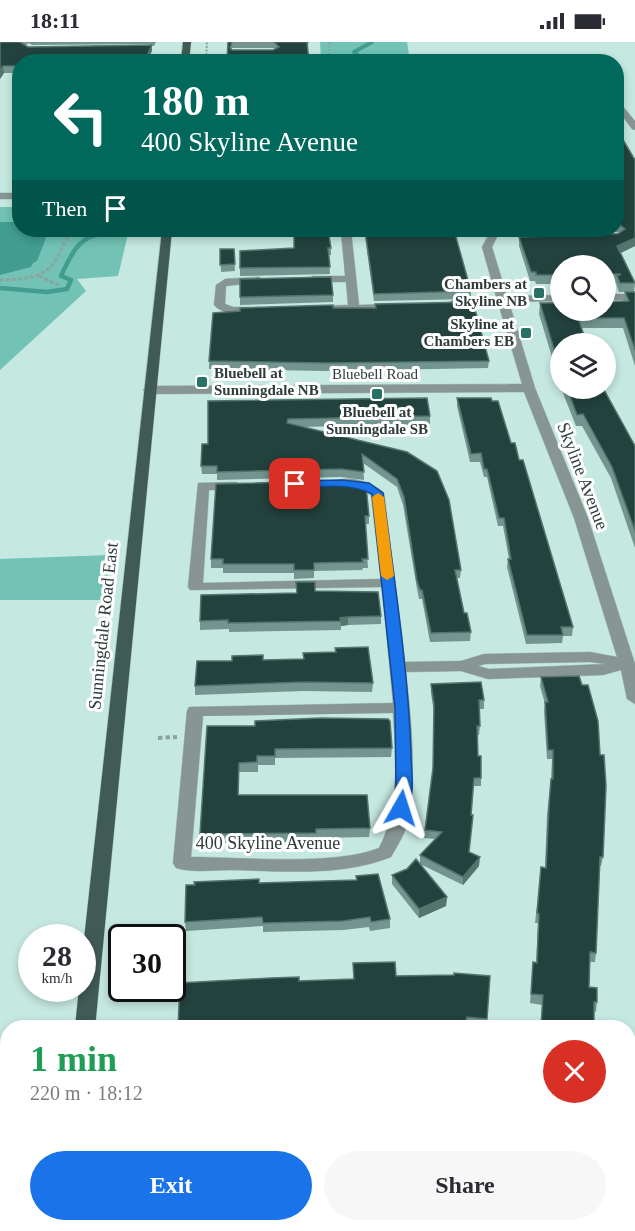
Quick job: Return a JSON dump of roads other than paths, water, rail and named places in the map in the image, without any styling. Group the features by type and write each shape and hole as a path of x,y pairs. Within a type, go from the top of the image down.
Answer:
{"main road":[{"name":"Sunningdale Road East","path":"86,1020 166,237"}],"street":[{"path":"11,44 24,46"},
{"path":"624,111 635,127"},
{"path":"347,237 354,308"},
{"name":"Skyline Avenue","path":"492,237 487,247 529,388 581,518 630,667 635,699"},
{"path":"550,237 573,237"},
{"path":"296,279 351,279"},
{"path":"266,310 224,309 219,305 221,285 230,281 274,280"},
{"path":"616,297 635,297"},
{"path":"444,304 550,299"},
{"path":"299,309 404,306"},
{"name":"Bluebell Road","path":"149,390 529,388"},
{"name":"400 Skyline Avenue","path":"330,483 365,486 377,493 402,708 404,790 394,842 385,852 375,858 343,863 182,863 195,711 402,708"},
{"path":"249,485 203,486 195,587 388,583"},
{"path":"398,667 462,666 488,674 630,667"}],"waterway":[{"path":"356,54 354,52 372,42"},
{"path":"0,288 47,292 67,289 71,280 61,276 77,247 89,237"}],"place":[{"name":"Chambers at Skyline NB","path":"539,293"},
{"name":"Skyline at Chambers EB","path":"526,333"},
{"name":"Bluebell at Sunningdale NB","path":"202,382"},
{"name":"Bluebell at Sunningdale SB","path":"377,394"}]}
